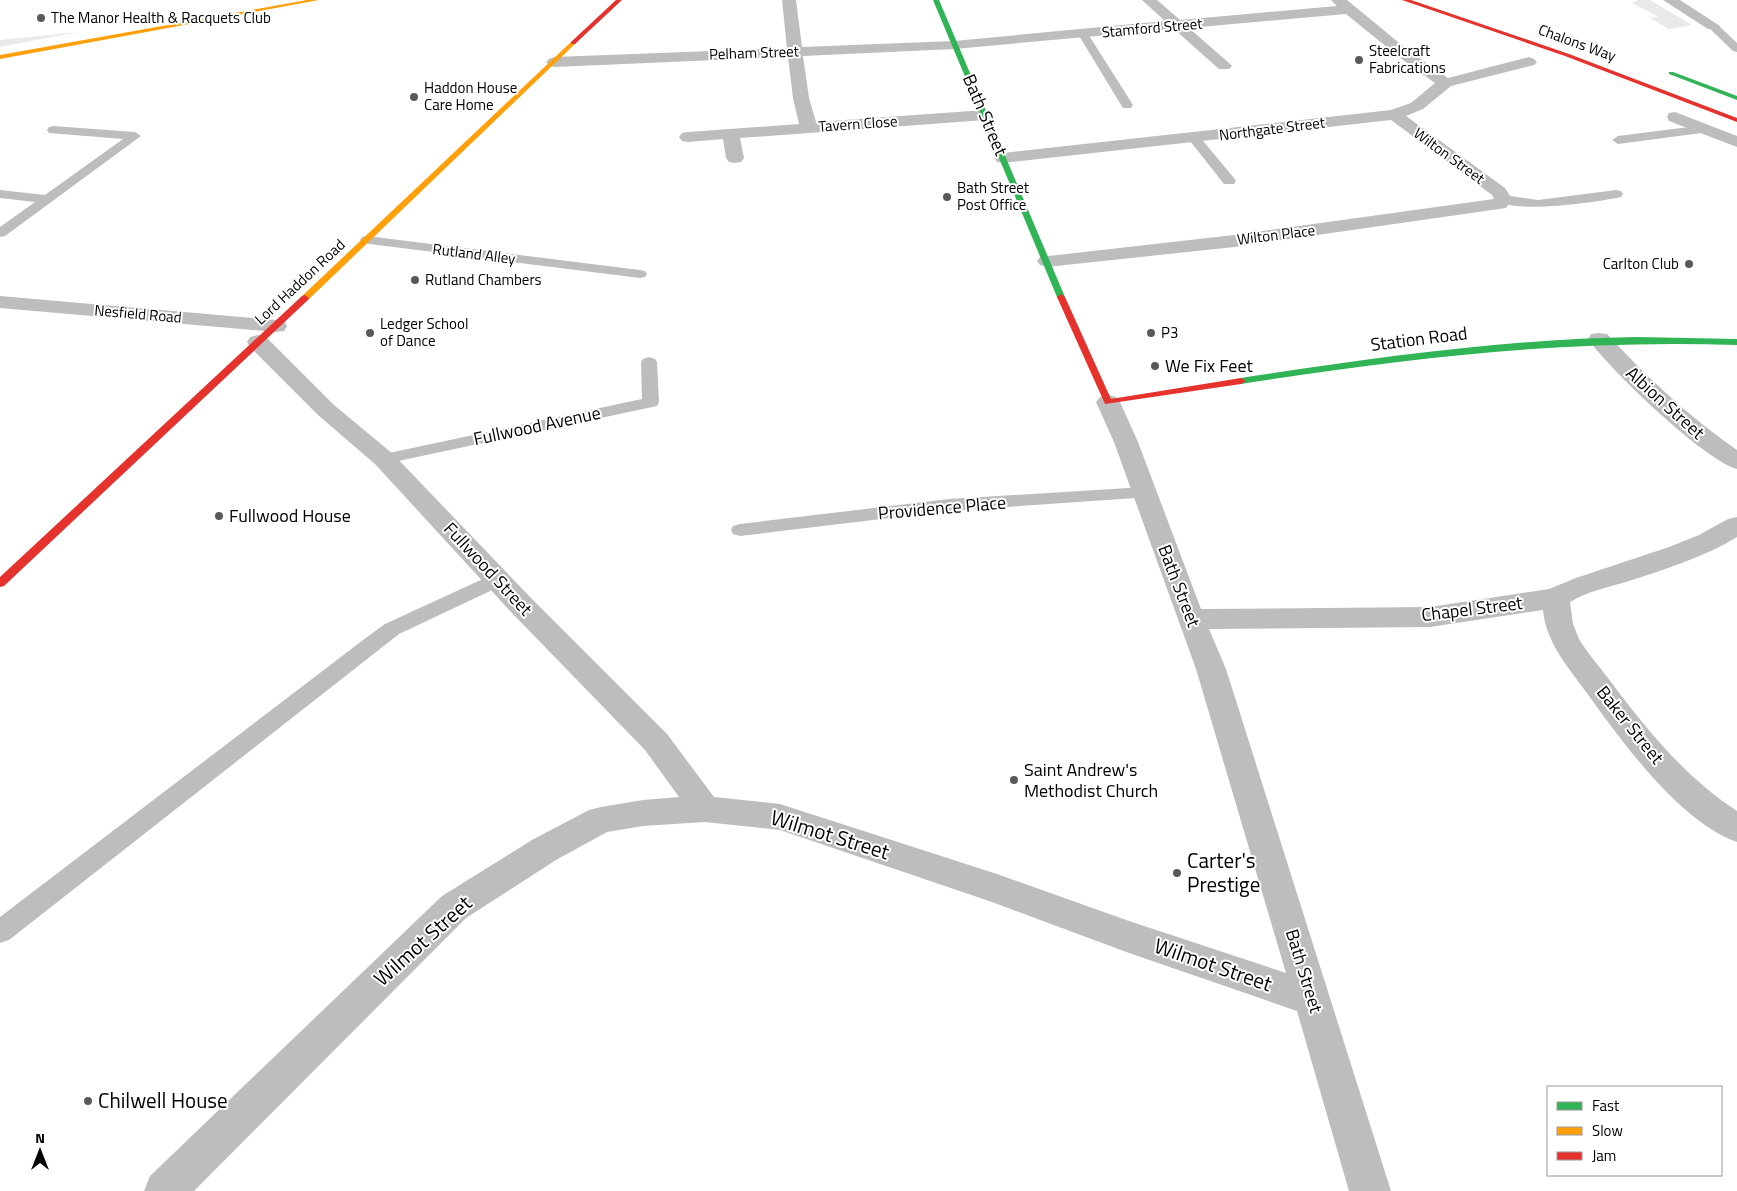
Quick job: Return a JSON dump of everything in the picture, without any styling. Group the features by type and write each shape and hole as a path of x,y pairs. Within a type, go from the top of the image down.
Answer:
{"street":[{"path":"0,57 302,1 316,0"},
{"name":"Lord Haddon Road","path":"0,583 367,240 619,0"},
{"path":"789,0 797,52 801,98 809,128"},
{"name":"Bath Street","path":"936,0 1083,349 1126,442 1211,669 1370,1191"},
{"path":"1149,0 1224,66"},
{"path":"1338,0 1404,54 1445,83"},
{"name":"Chalons Way","path":"1405,0 1567,55 1692,101 1737,120"},
{"path":"1670,0 1712,26"},
{"name":"Stamford Street","path":"954,45 1350,10"},
{"name":"Pelham Street","path":"554,62 954,45"},
{"name":"Northgate Street","path":"1003,158 1394,115 1417,106 1445,83 1529,62"},
{"path":"1663,70 1737,98"},
{"name":"Tavern Close","path":"688,137 985,115"},
{"name":"Wilton Street","path":"1394,115 1499,192 1503,199"},
{"path":"1675,117 1737,142"},
{"path":"731,134 735,158"},
{"name":"Wilton Place","path":"1047,261 1335,228 1499,204 1503,199"},
{"name":"Nesfield Road","path":"0,302 267,334"},
{"name":"Fullwood Street","path":"267,334 326,410 384,459 498,579 520,605 656,742 705,808"},
{"name":"Station Road","path":"1108,402 1311,369 1544,342 1599,339 1737,342"},
{"name":"Albion Street","path":"1599,339 1639,383 1681,420 1737,461"},
{"name":"Chapel Street","path":"1191,619 1430,617 1556,598 1574,587 1617,574 1716,538 1737,525"},
{"name":"Baker Street","path":"1556,598 1560,628 1578,659 1629,729 1666,770 1717,816 1737,828"},
{"name":"Wilmot Street","path":"165,1191 454,907 544,850 601,820 643,813 705,808 780,817 997,889 1129,937 1312,999"}],"lane":[{"path":"1712,26 1737,49"},
{"path":"1083,34 1127,105"},
{"path":"1618,140 1705,129"},
{"path":"0,233 135,136 53,130"},
{"path":"1194,138 1230,181"},
{"path":"0,194 48,199"},
{"path":"1503,199 1538,204 1616,194"},
{"name":"Rutland Alley","path":"367,240 640,274"},
{"name":"Fullwood Avenue","path":"384,459 651,402 649,362"},
{"name":"Providence Place","path":"740,530 949,505 1144,493"},
{"path":"0,932 374,642 392,630 498,579"}],"shaded area":[{"path":"1638,0 1650,0 1692,25 1669,29 1650,18 1659,17 1632,3"},
{"path":"78,32 0,47 0,40"}],"traffic: fast":[{"path":"936,0 1061,297"},
{"path":"1671,73 1737,98"},
{"path":"1241,381 1325,368 1493,348 1637,340 1737,342"}],"traffic: slow":[{"path":"0,57 316,0"},
{"path":"305,298 573,43"}],"traffic: jam":[{"path":"573,43 619,0"},
{"path":"1405,0 1567,55 1737,120"},
{"path":"1061,297 1108,402 1241,381"},
{"path":"0,583 305,298"}],"place":[{"name":"The Manor Health & Racquets Club","path":"41,18"},
{"name":"Steelcraft Fabrications","path":"1359,60"},
{"name":"Haddon House Care Home","path":"414,97"},
{"name":"Bath Street Post Office","path":"947,197"},
{"name":"Carlton Club","path":"1689,264"},
{"name":"Rutland Chambers","path":"415,280"},
{"name":"Ledger School of Dance","path":"370,333"},
{"name":"P3","path":"1151,333"},
{"name":"We Fix Feet","path":"1155,366"},
{"name":"Fullwood House","path":"219,516"},
{"name":"Saint Andrew's Methodist Church","path":"1014,780"},
{"name":"Carter's Prestige","path":"1177,873"},
{"name":"Chilwell House","path":"88,1101"}]}
